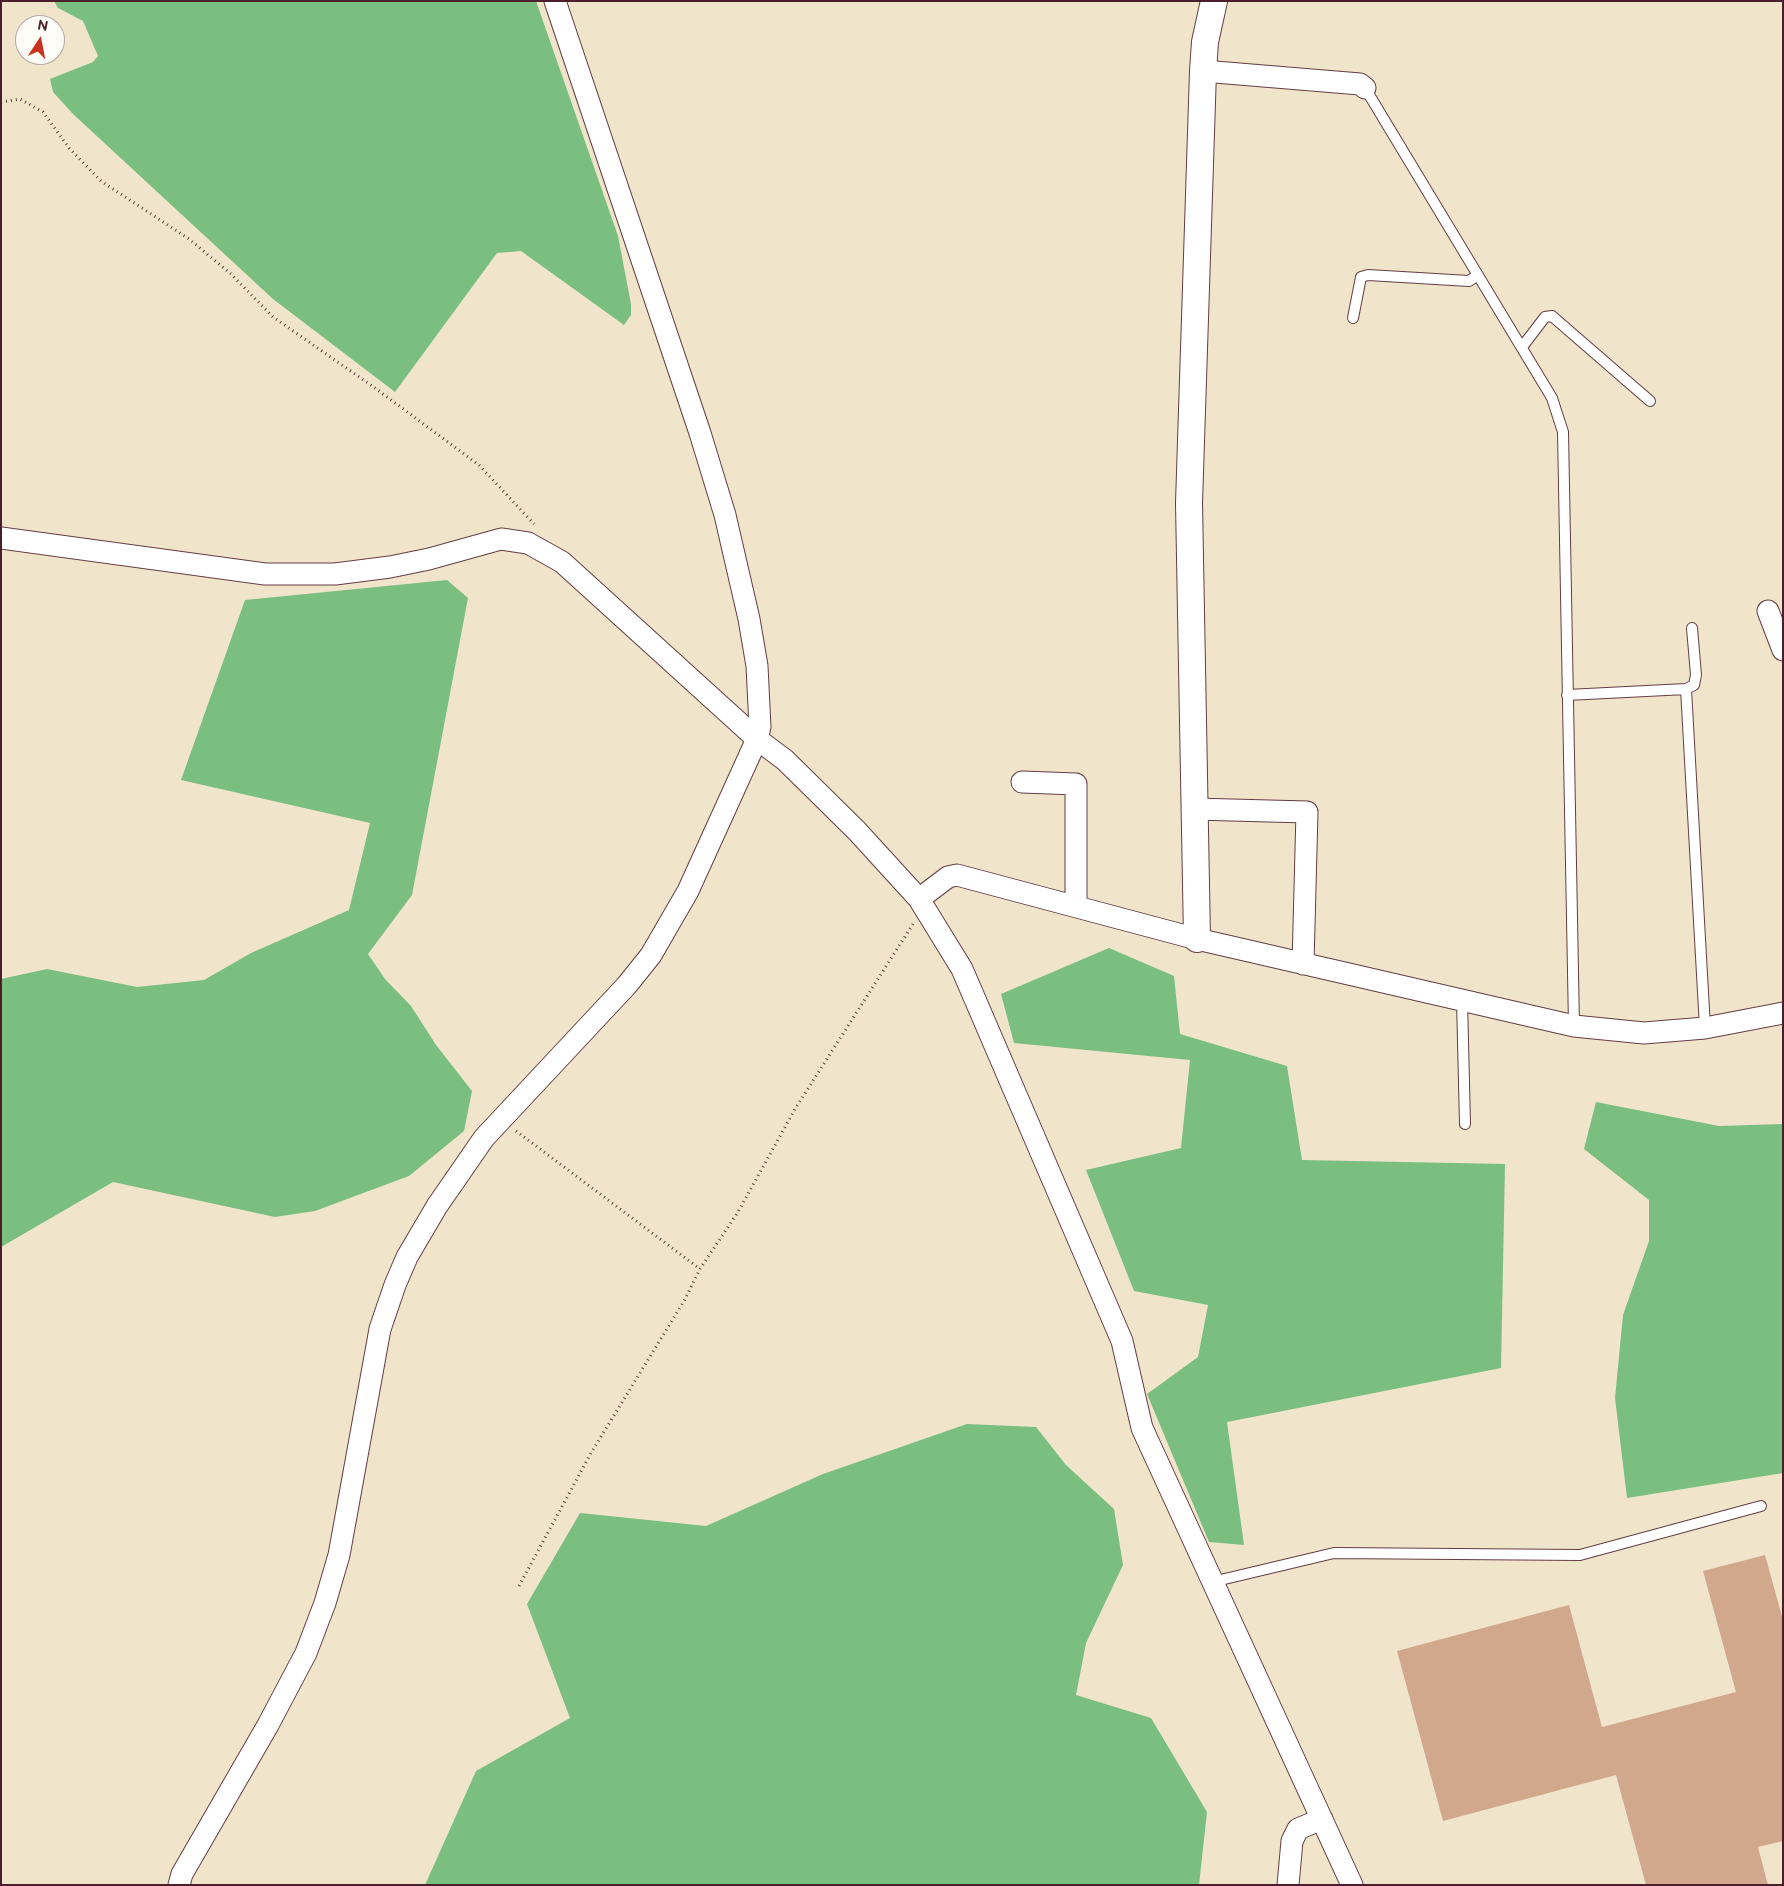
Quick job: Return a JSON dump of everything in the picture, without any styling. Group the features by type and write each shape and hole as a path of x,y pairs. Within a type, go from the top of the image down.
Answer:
{"street":[{"path":"179,1885 182,1874 268,1725 306,1653 326,1603 339,1555 376,1348 395,1285 407,1257 466,1162 500,1120 627,985 651,955 688,891 758,739 760,727 755,657 741,578 725,515 700,433 555,1"},
{"path":"1197,939 1189,503 1203,71 1206,42 1214,1"},
{"path":"1203,71 1360,84 1365,88"},
{"path":"1,538 265,574 334,574 390,567 501,539 528,543 562,562 758,739 785,760 820,794 922,904 970,987 1112,1315 1128,1361 1142,1428 1352,1885"},
{"path":"1768,611 1783,650"},
{"path":"1022,782 1076,784 1076,906"},
{"path":"1194,809 1307,812 1303,964"},
{"path":"922,904 948,878 957,875 1197,939 1574,1026 1644,1033 1704,1028 1783,1013"},
{"path":"1288,1885 1292,1841 1298,1829 1322,1819"}],"lane":[{"path":"1365,88 1552,398 1563,432 1566,695 1571,812 1574,1026"},
{"path":"1352,318 1361,277 1368,275 1469,281 1478,275"},
{"path":"1522,348 1545,317 1552,316 1650,401"},
{"path":"1566,695 1691,688 1696,680 1692,628"},
{"path":"1686,689 1704,1028"},
{"path":"1462,1000 1465,1124"},
{"path":"1212,1582 1334,1553 1580,1555 1761,1506"}],"path":[{"path":"1,102 20,99 43,112 69,148 101,181 189,239 231,274 273,317 375,388 479,465 511,496 540,530 550,556"},
{"path":"519,1586 590,1453 680,1309 700,1269 738,1212 795,1109 910,928 922,904"},
{"path":"500,1120 700,1269"}],"green space":[{"path":"54,1 536,1 618,236 631,304 631,315 624,325 521,251 497,253 395,392 273,299 73,114 53,92 50,79 93,62 98,56 83,21 58,8"},
{"path":"447,580 468,598 412,895 368,954 385,979 411,1006 436,1045 472,1091 464,1131 409,1176 315,1211 275,1217 113,1182 1,1247 1,979 47,969 137,987 204,980 251,953 349,910 370,823 181,780 245,600"},
{"path":"1109,948 1174,976 1180,1034 1287,1066 1302,1160 1505,1164 1501,1368 1227,1422 1244,1545 1209,1542 1147,1394 1198,1357 1208,1305 1134,1291 1086,1170 1181,1148 1190,1060 1014,1043 1001,994"},
{"path":"1596,1102 1719,1126 1783,1124 1783,1473 1627,1498 1615,1398 1623,1315 1649,1241 1649,1200 1584,1149"},
{"path":"967,1424 1036,1427 1066,1465 1114,1509 1123,1565 1086,1643 1076,1695 1151,1718 1207,1812 1199,1885 425,1885 476,1771 570,1718 527,1604 580,1513 706,1526 823,1474"}],"building":[{"path":"1765,1555 1783,1620 1783,1841 1758,1847 1768,1885 1646,1885 1616,1775 1443,1821 1397,1651 1569,1605 1602,1727 1736,1692 1703,1571"}]}
